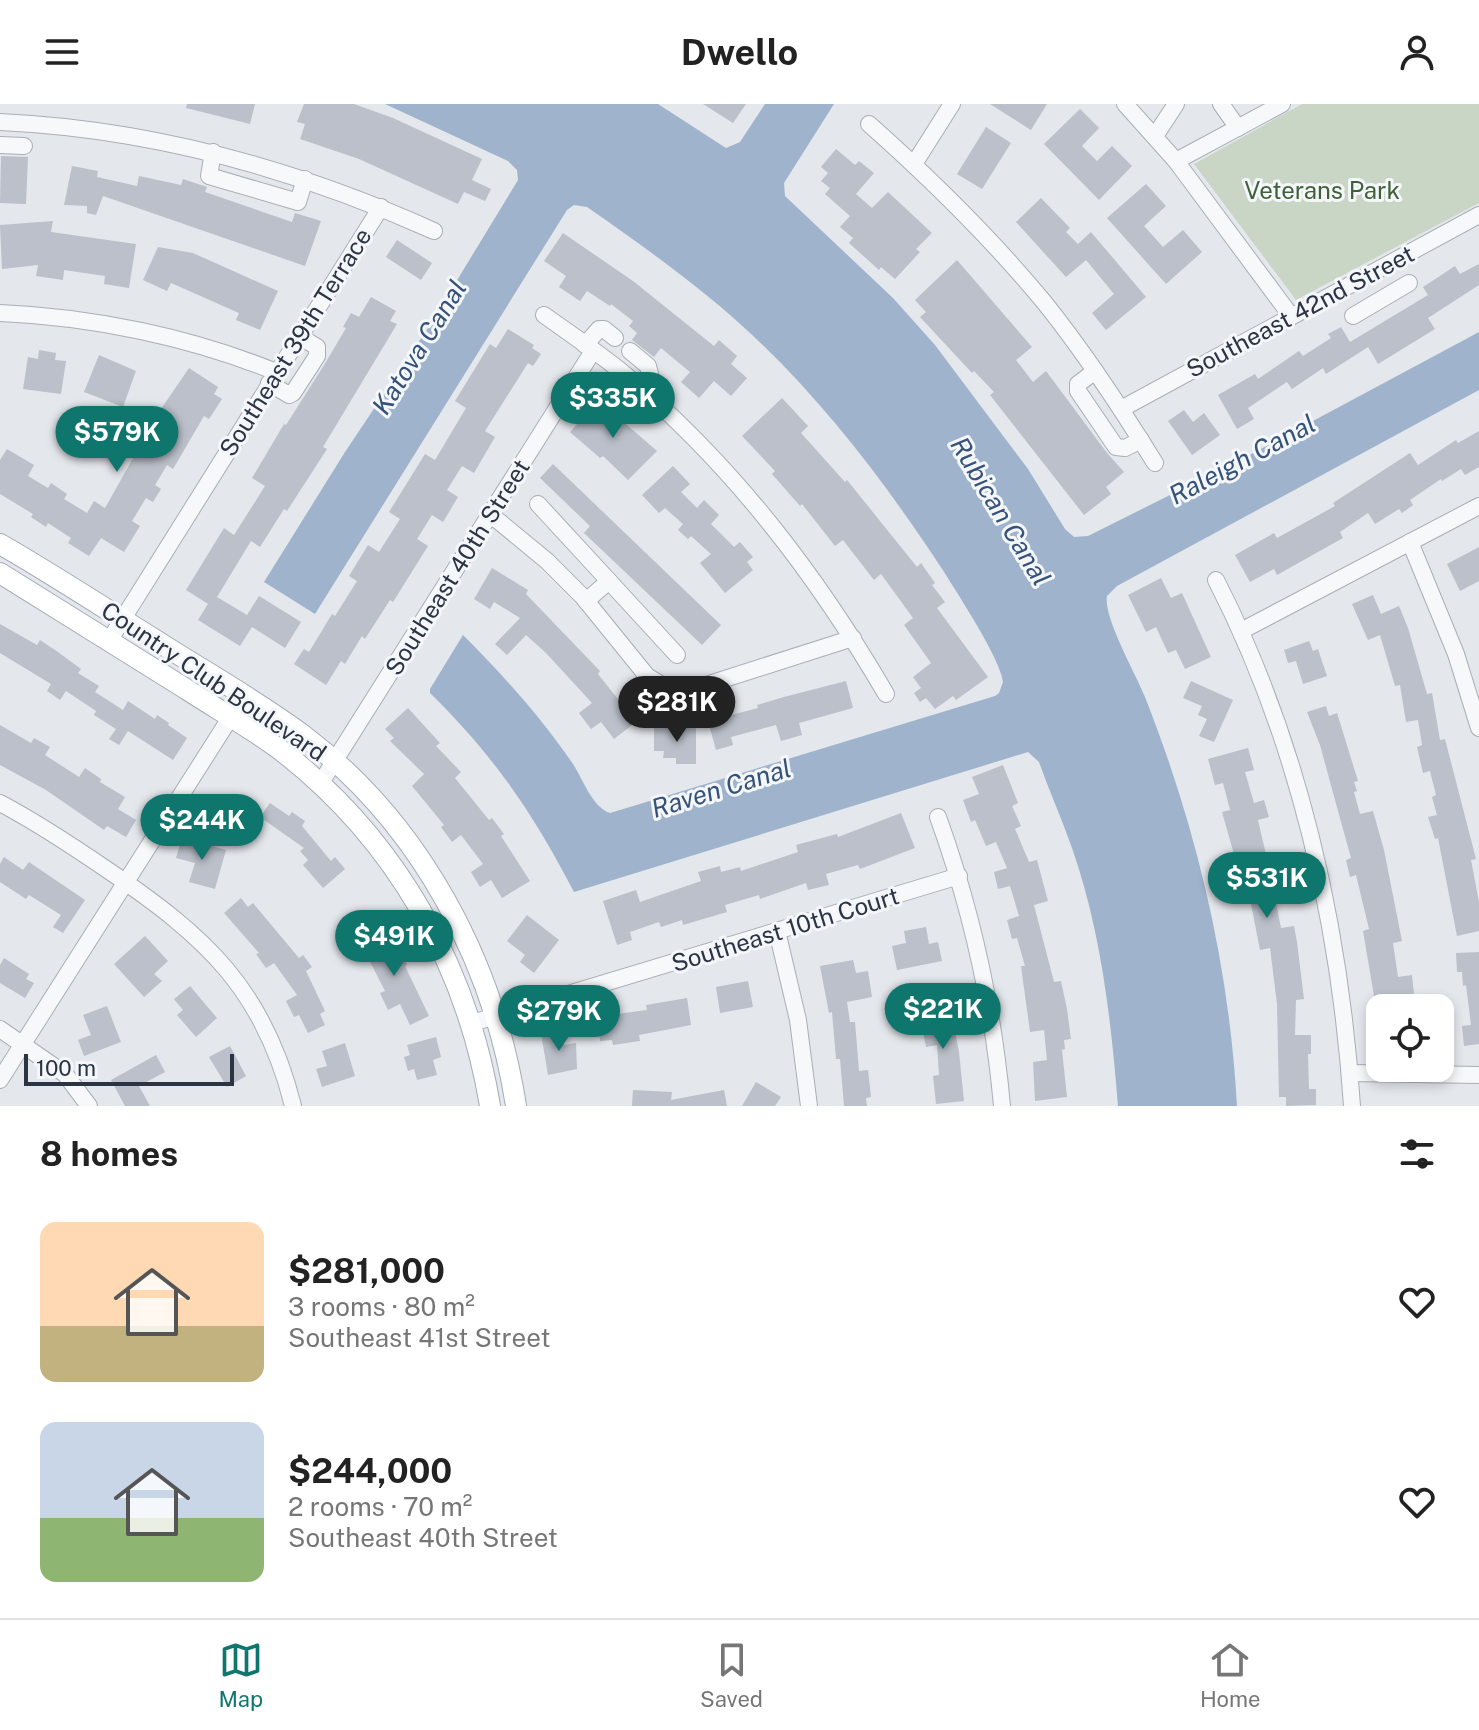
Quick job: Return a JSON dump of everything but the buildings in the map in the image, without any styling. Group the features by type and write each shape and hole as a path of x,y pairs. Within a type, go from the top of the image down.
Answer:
{"main road":[{"name":"Country Club Boulevard","path":"0,544 304,736 388,818 428,871 468,942 496,1016 516,1106"},
{"name":"Country Club Boulevard","path":"0,573 281,750 364,829 411,892 446,957 472,1023 490,1106"}],"street":[{"path":"914,164 952,104"},
{"path":"1125,104 1176,161 1291,316"},
{"path":"1155,136 1176,104"},
{"path":"1221,104 1238,128"},
{"path":"1176,161 1282,104"},
{"path":"11,145 5,122 75,127 213,152 305,179 381,207 434,231"},
{"path":"869,124 914,164 1007,260 1053,313 1155,463"},
{"path":"213,152 209,176 298,202 305,179"},
{"path":"248,187 255,163"},
{"name":"Southeast 39th Terrace","path":"109,641 381,207"},
{"name":"Southeast 42nd Street","path":"1121,409 1479,215"},
{"path":"1367,276 1380,300"},
{"path":"1353,316 1409,283"},
{"path":"0,313 51,317 146,333 218,352 272,378 289,395 317,356 317,347 299,336"},
{"path":"544,315 639,386 697,441 761,511 794,551 853,638 886,694"},
{"path":"589,348 599,329 604,329 615,338"},
{"name":"Southeast 40th Street","path":"320,784 490,514 589,348"},
{"path":"630,351 648,366 650,374 639,386"},
{"path":"1095,371 1078,384 1078,391 1116,447 1125,448 1141,440"},
{"path":"538,504 677,655"},
{"path":"1241,631 1479,506"},
{"path":"490,514 547,561 586,601 647,676 670,690 687,691 853,638"},
{"path":"1410,542 1476,704 1479,728"},
{"path":"1216,580 1241,631 1276,725 1314,848 1339,975 1352,1106"},
{"path":"586,601 609,581"},
{"path":"0,1080 244,696"},
{"path":"0,803 126,882 176,918 225,965 264,1026 281,1064 293,1106"},
{"path":"938,817 959,876 980,956 990,1006 1002,1106"},
{"name":"Southeast 10th Court","path":"472,1023 959,876"},
{"path":"777,931 798,1020 809,1106"},
{"path":"0,1029 65,1074 89,1106"},
{"path":"1350,1073 1479,1075"}],"green space":[{"name":"Veterans Park","path":"1302,104 1479,104 1479,203 1296,300 1194,164"}],"water":[{"path":"385,104 658,104 726,148 740,142 765,104 834,104 784,183 785,196 893,298 935,345 1028,469 1065,529 1074,537 1088,536 1242,459 1479,332 1479,390 1117,586 1107,596 1110,617 1164,747 1208,898 1227,1001 1237,1106 1118,1106 1108,1008 1082,879 1039,762 1028,752 574,892 511,786 430,693 463,635 535,713 573,764 593,799 610,813 995,696 1003,682 995,658 979,628 920,536 865,461 806,390 774,356 705,294 587,207 574,205 567,210 315,614 264,582 345,452 428,328 518,180 517,170 508,161"}],"water label":[{"name":"Katova Canal","path":"419,347"},
{"name":"Raleigh Canal","path":"1242,459"},
{"name":"Rubican Canal","path":"1001,511"},
{"name":"Raven Canal","path":"721,788"}]}
